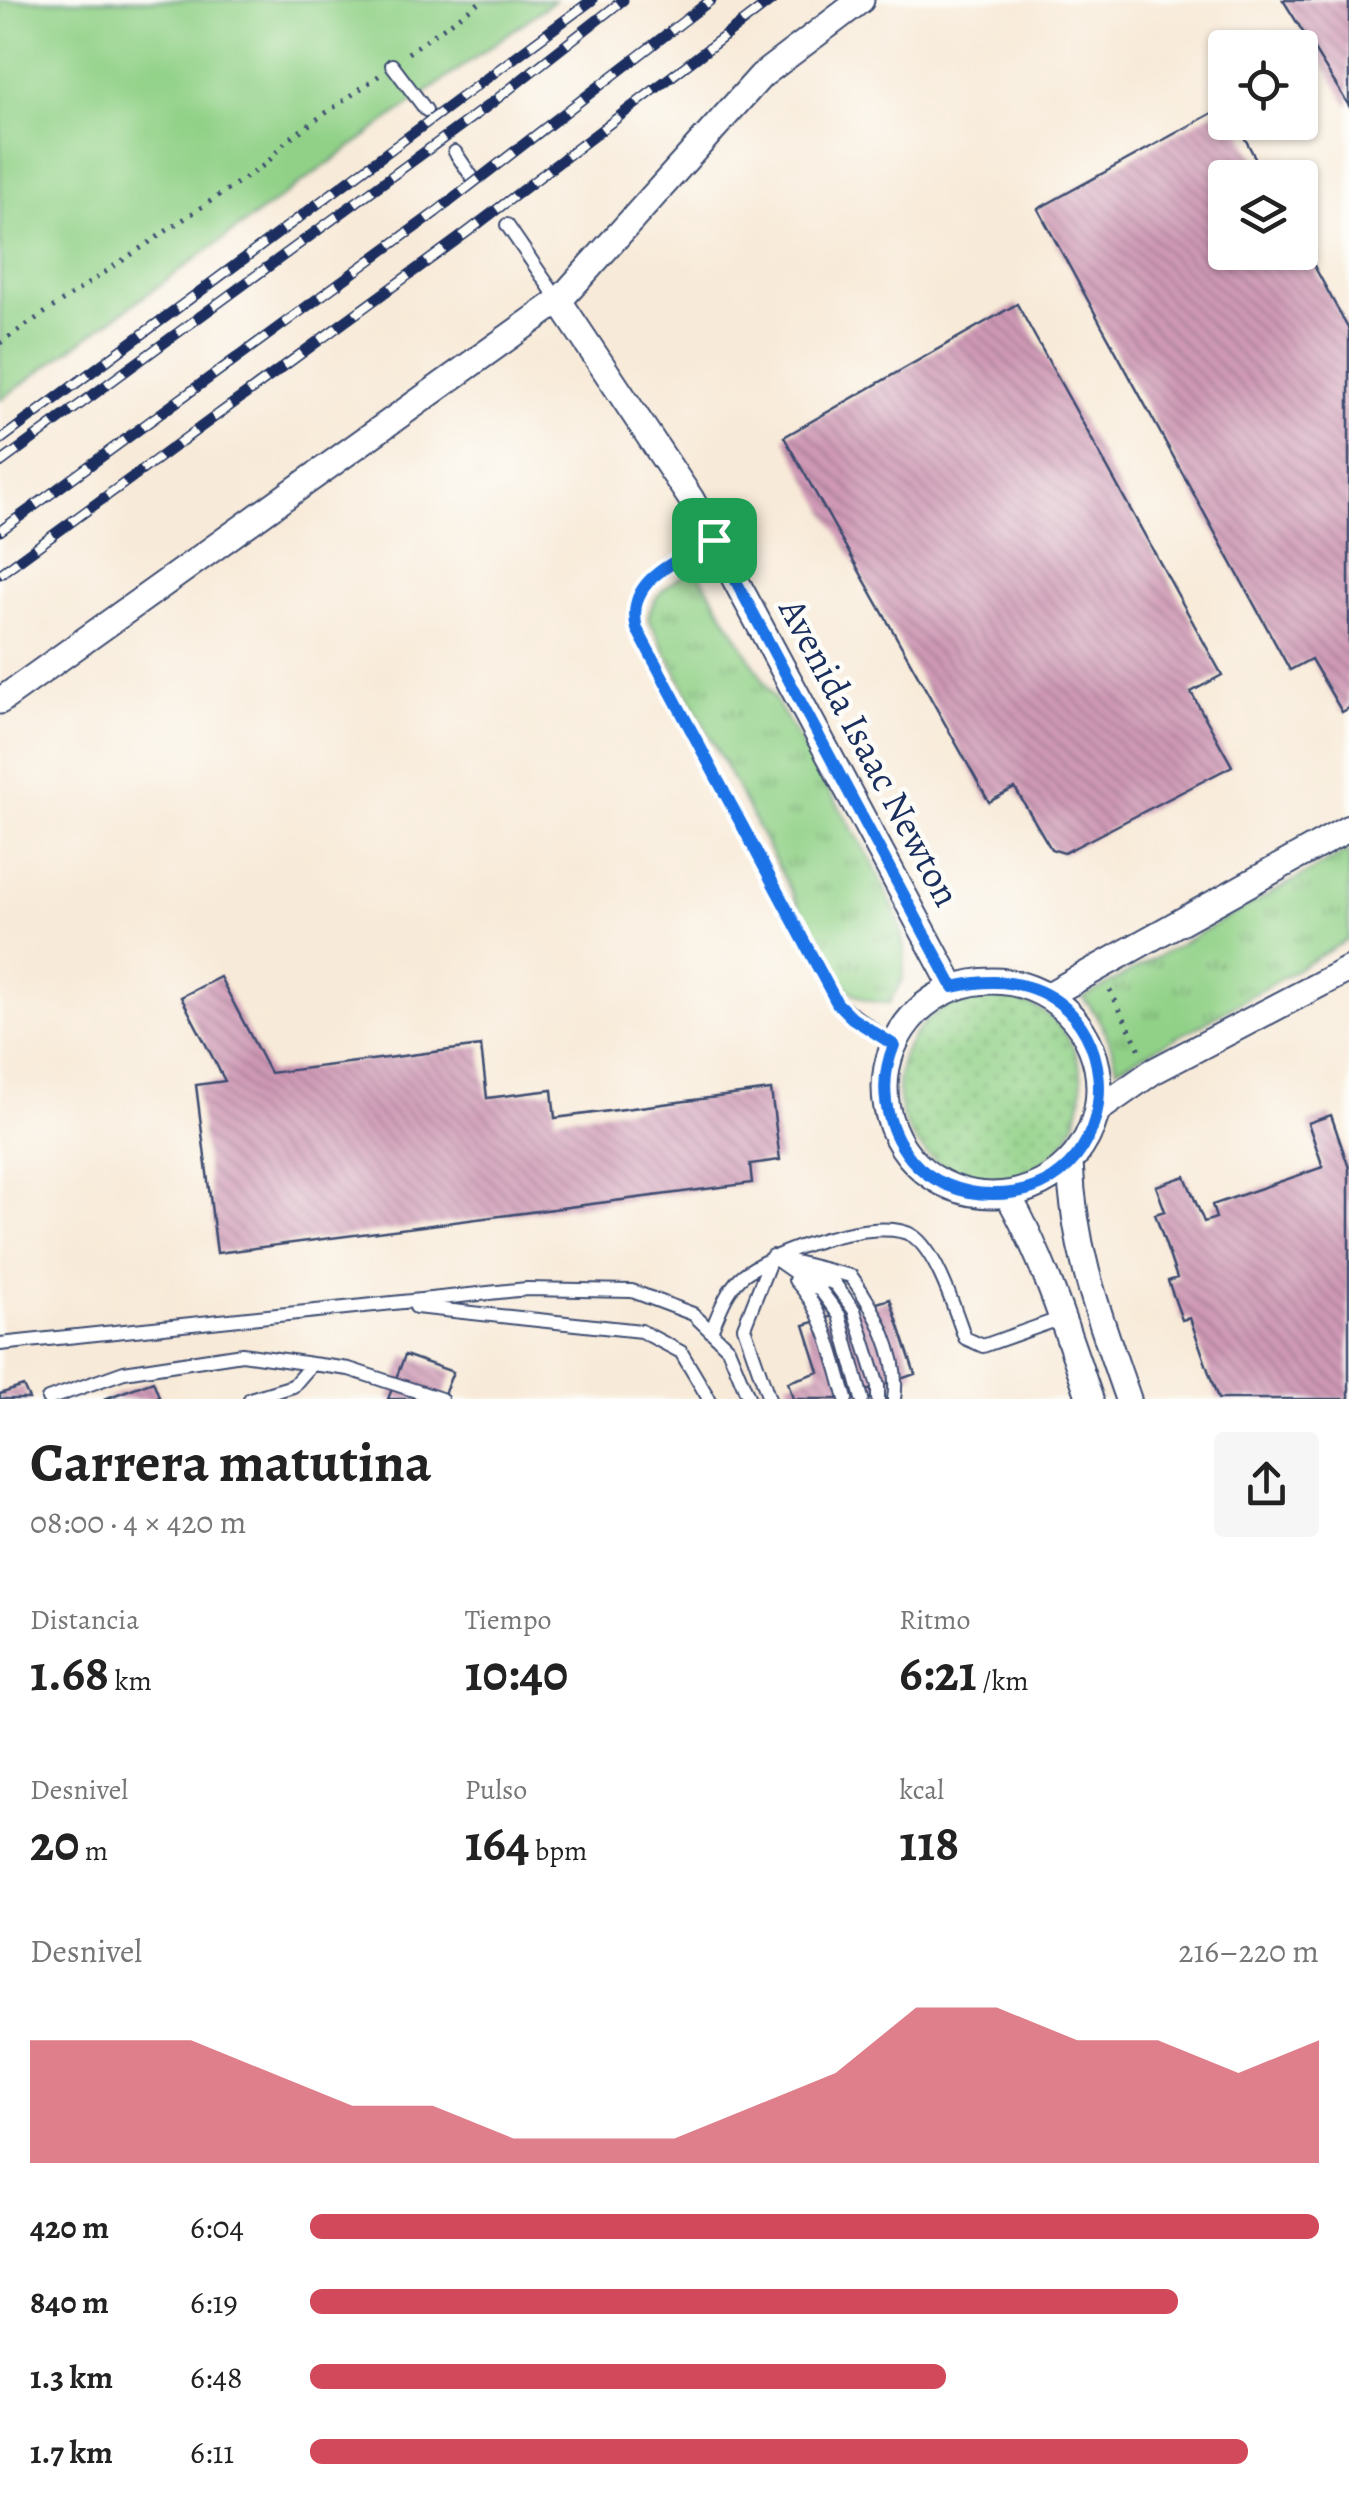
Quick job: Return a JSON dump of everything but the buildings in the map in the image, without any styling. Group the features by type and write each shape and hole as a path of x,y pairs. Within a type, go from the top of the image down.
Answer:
{"street":[{"path":"0,702 558,301 760,76 861,0"},
{"name":"Avenida Isaac Newton","path":"558,301 714,540 953,987"},
{"path":"1049,996 1349,828"},
{"path":"1098,1110 1152,1072 1349,969"},
{"path":"985,980 1018,982 1049,996 1074,1016 1092,1045 1100,1077 1098,1110 1088,1138 1070,1163 1042,1184 1008,1195 973,1194 940,1182 912,1161 893,1132 884,1098 886,1064 900,1031 923,1005 953,987 985,980"},
{"path":"1070,1163 1072,1213 1082,1266 1128,1399"},
{"path":"1008,1195 1028,1230 1090,1399"}],"lane":[{"path":"392,65 426,110"},
{"path":"455,152 472,177"},
{"path":"507,226 558,301"},
{"path":"714,540 646,582 632,611 637,629 837,1003 852,1018 894,1045"},
{"path":"711,1331 723,1302 740,1278 772,1256 835,1237 894,1228 915,1237 933,1263 965,1338 983,1346 1062,1318"},
{"path":"769,1399 744,1328 772,1256"},
{"path":"772,1256 810,1295 846,1399"},
{"path":"772,1256 821,1290 839,1315 862,1399"},
{"path":"772,1256 835,1284 854,1310 878,1386 878,1399"},
{"path":"772,1256 851,1276 872,1304 897,1380 894,1399"},
{"path":"0,1344 528,1289 632,1291 693,1314 728,1348 749,1399"},
{"path":"383,1304 641,1331 681,1352 710,1399"},
{"path":"48,1399 124,1372 242,1354 349,1370 441,1399"},
{"path":"250,1399 296,1392 312,1364"}],"path":[{"path":"0,343 267,163 286,141 483,0"},
{"path":"1099,967 1152,1072"}],"green space":[{"path":"0,0 555,0 0,400"},
{"path":"696,568 872,861 899,920 905,954 903,979 889,1003 860,998 829,964 648,618 659,594"},
{"path":"1349,850 1349,939 1197,1027 1117,1068 1104,1030 1083,998"},
{"path":"990,995 1025,1002 1055,1022 1075,1052 1082,1087 1075,1122 1055,1152 1025,1172 990,1179 955,1172 925,1152 905,1122 898,1087 905,1052 925,1022 955,1002"}],"railway":[{"path":"0,440 592,0"},
{"path":"0,463 493,102 623,0"},
{"path":"0,531 436,212 711,0"},
{"path":"0,574 466,233 772,0"}],"route":[{"path":"714,540 953,987 985,980 1018,982 1049,996 1074,1016 1092,1045 1100,1077 1098,1110 1088,1138 1070,1163 1042,1184 1008,1195 973,1194 940,1182 912,1161 893,1132 884,1098 886,1064 894,1045 852,1018 837,1003 637,629 632,611 646,582 714,540"}]}
